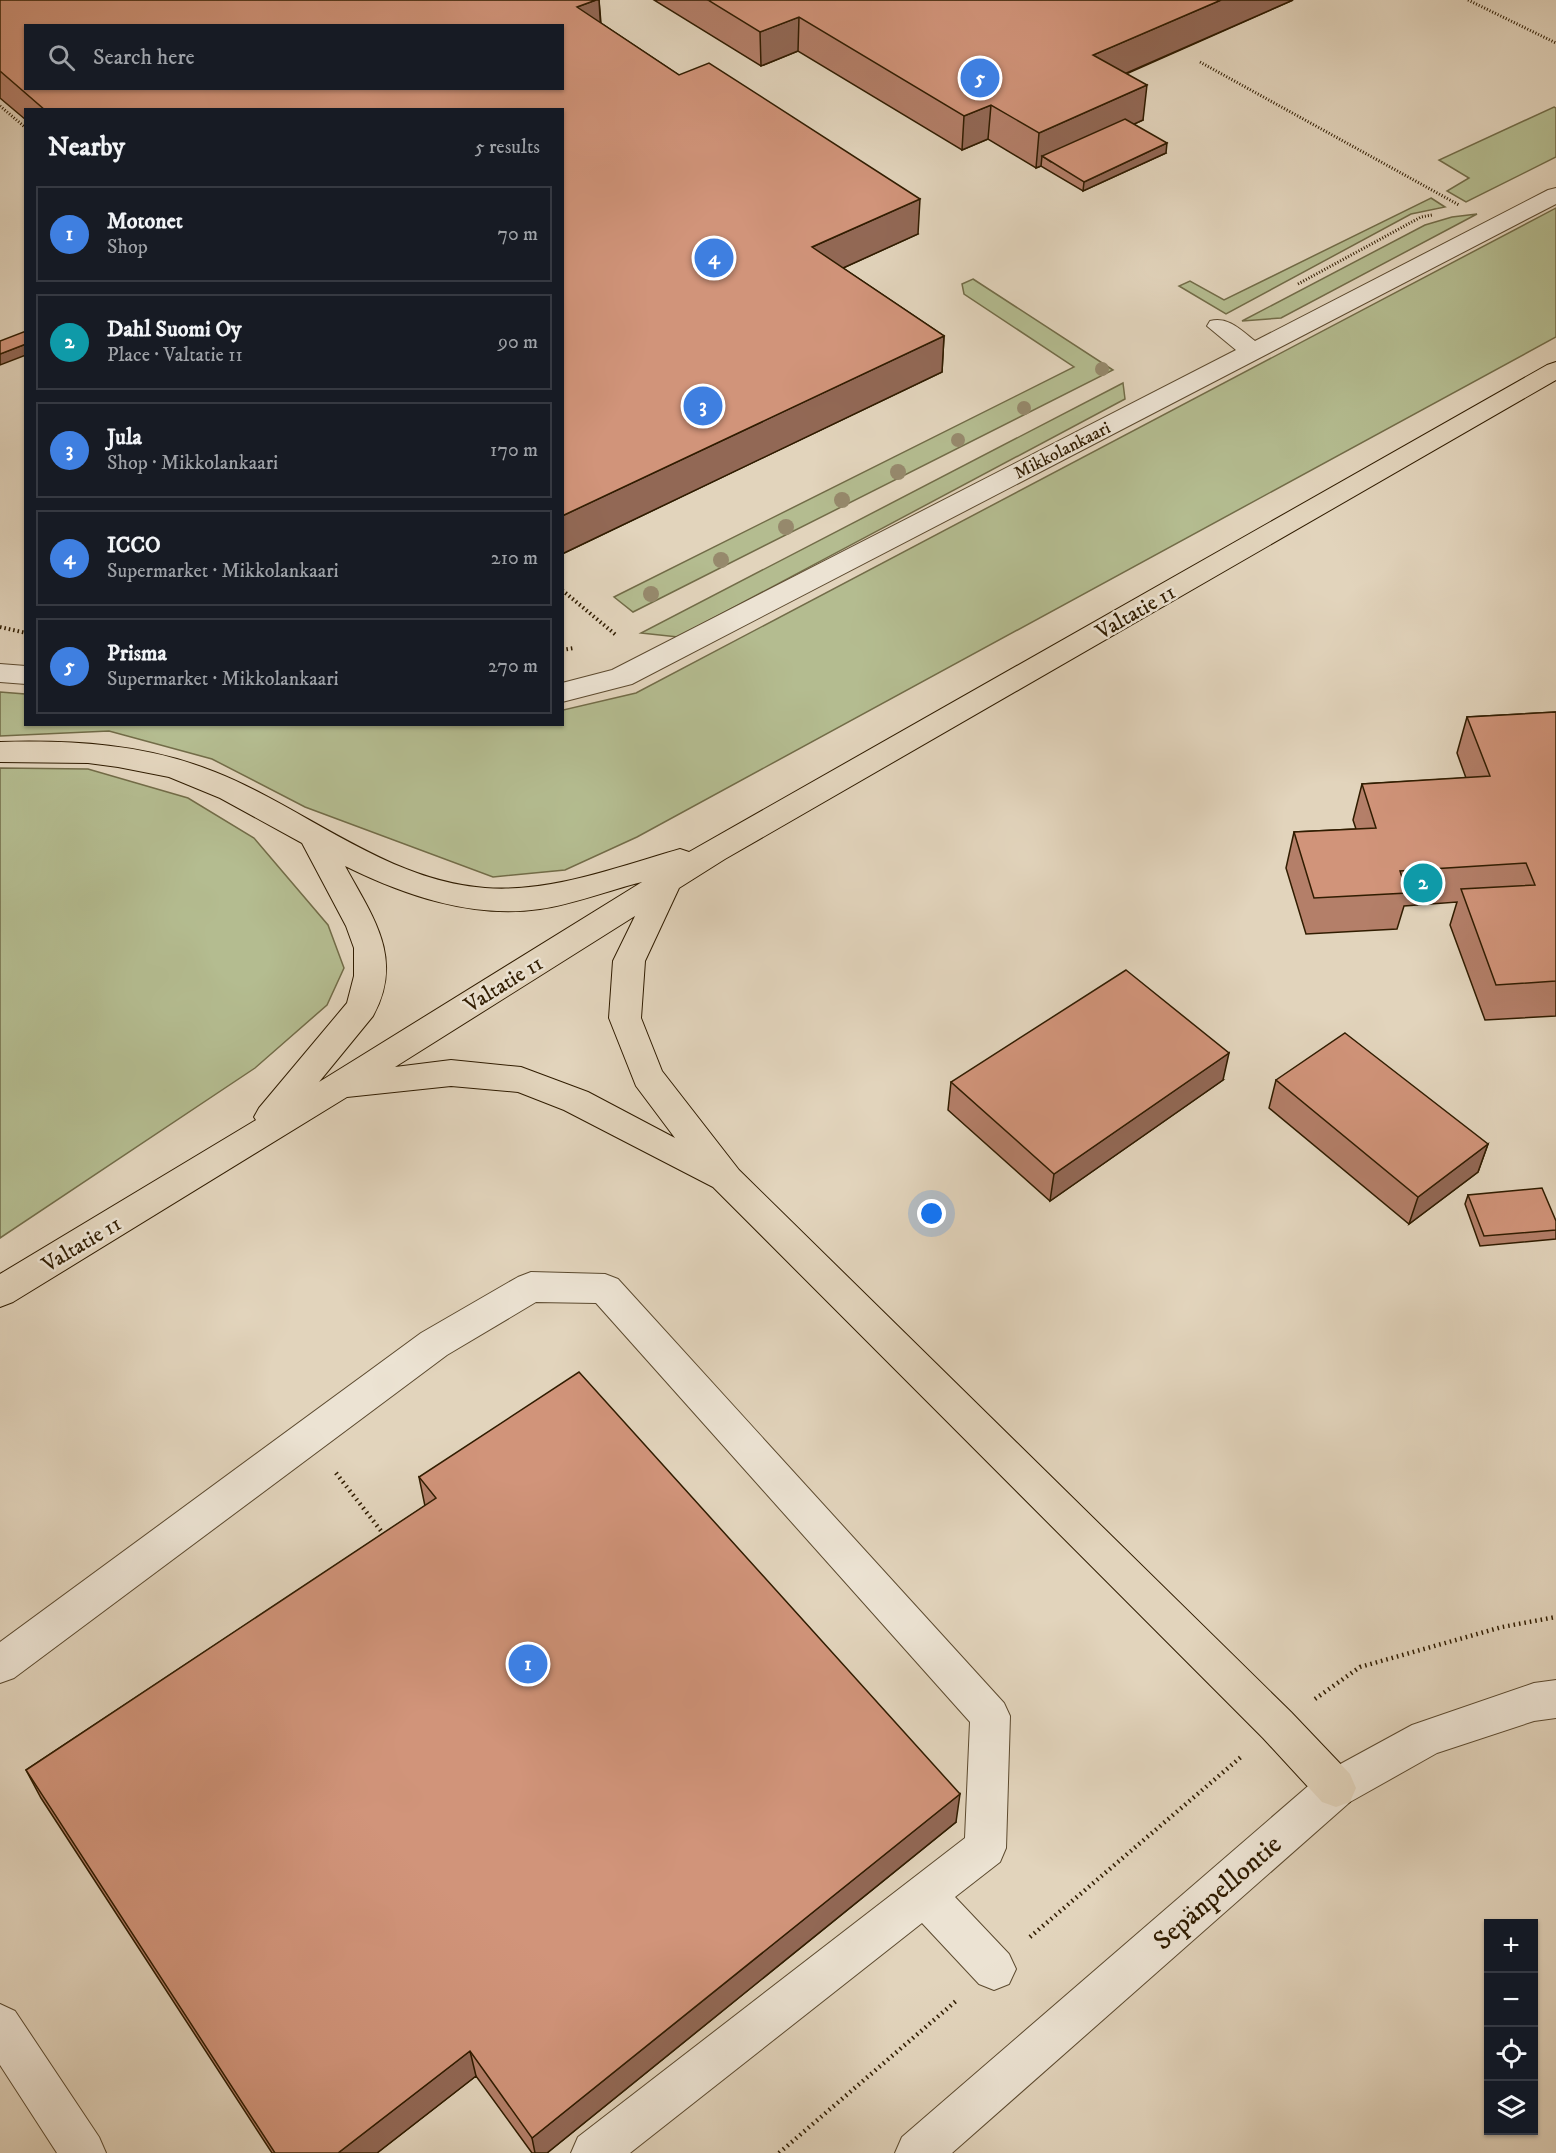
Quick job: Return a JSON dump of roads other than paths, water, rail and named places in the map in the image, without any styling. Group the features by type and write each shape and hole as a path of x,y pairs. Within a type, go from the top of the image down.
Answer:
{"highway":[{"name":"Valtatie 11","path":"0,1292 339,1086 714,851 1556,370"},
{"path":"0,752 57,750 113,756 159,765 229,790 385,872 436,889 475,897 540,898 714,851"},
{"path":"254,1137 362,1007 370,976 370,948 362,926 313,836"},
{"path":"667,880 629,961 625,1018 648,1077 727,1180 1277,1725 1336,1788"},
{"path":"339,1086 451,1073 521,1080 576,1101 727,1180"}],"street":[{"name":"Mikkolankaari","path":"564,692 622,677 1556,195"},
{"path":"1219,326 1253,351"},
{"path":"0,673 24,675"},
{"path":"0,1665 434,1344 531,1287 605,1288 990,1716 985,1848 594,2153"},
{"name":"Sepänpellontie","path":"918,2153 1336,1788 1426,1738 1534,1702 1556,1699"},
{"path":"924,1894 994,1969"},
{"path":"0,2026 83,2153"}],"place":[{"name":"Prisma","path":"980,78"},
{"name":"ICCO","path":"714,258"},
{"name":"Jula","path":"703,406"},
{"name":"Dahl Suomi Oy","path":"1423,883"},
{"name":"Motonet","path":"528,1664"}]}
